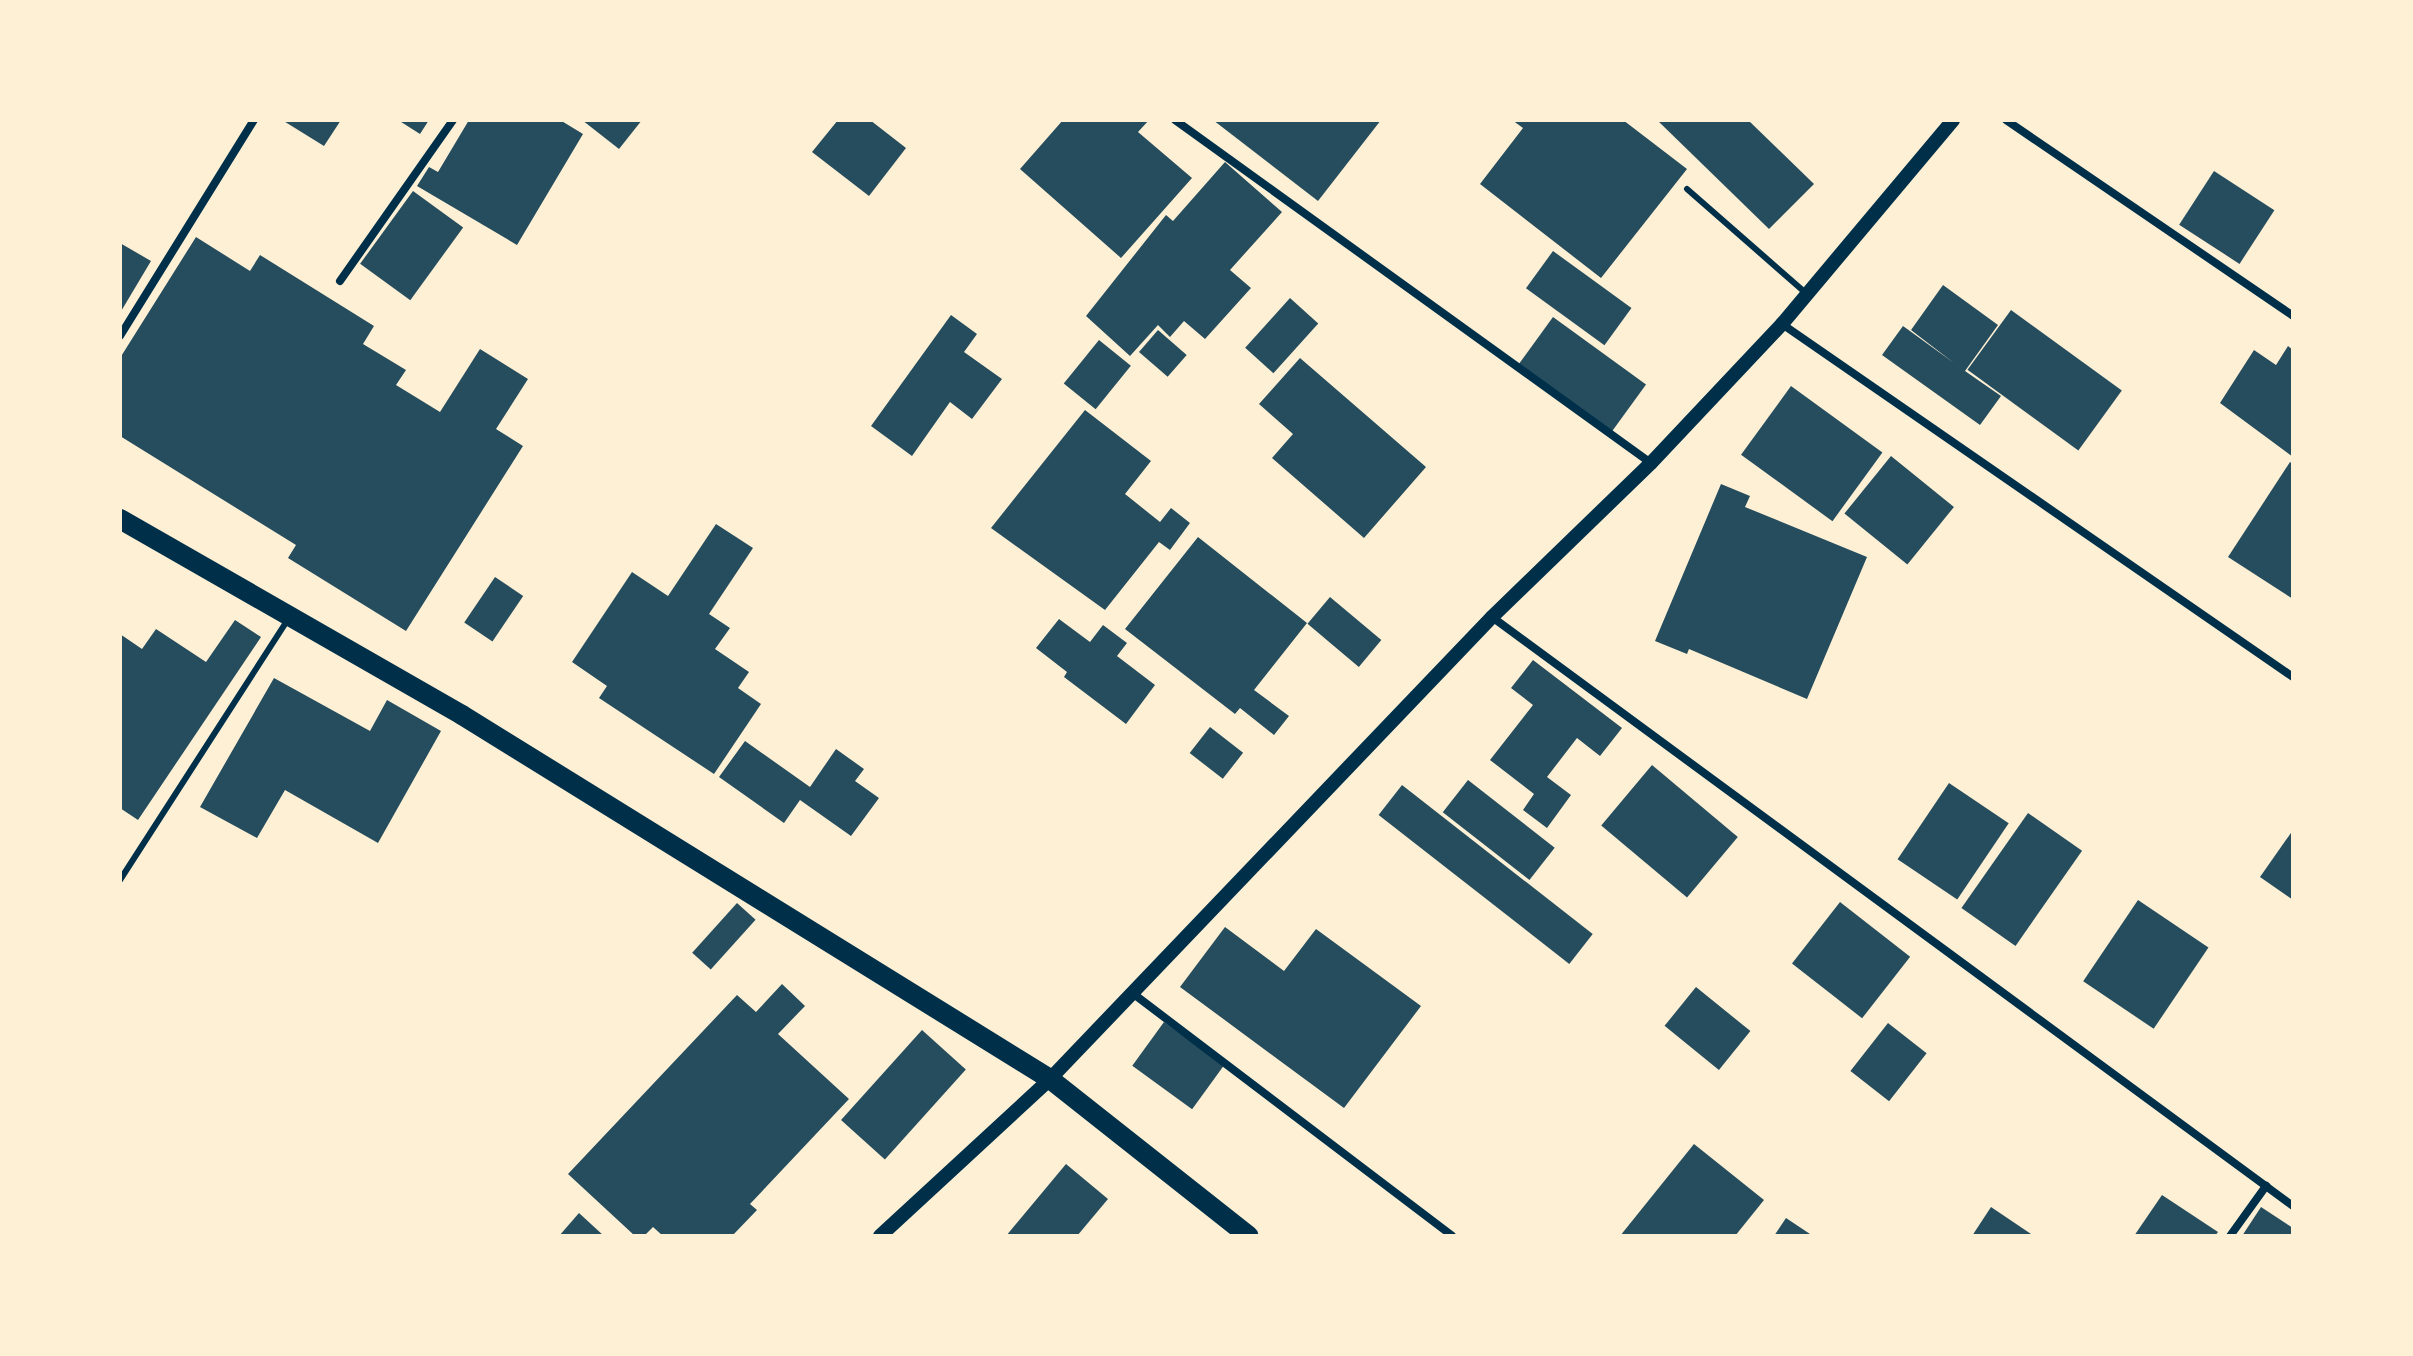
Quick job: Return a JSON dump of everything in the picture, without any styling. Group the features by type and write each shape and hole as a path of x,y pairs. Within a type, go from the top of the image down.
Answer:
{"main road":[{"path":"120,519 195,557 290,617 462,715 1050,1079 1249,1236"}],"street":[{"path":"120,336 254,120"},
{"path":"340,281 453,120"},
{"path":"1175,120 1651,463"},
{"path":"880,1236 1050,1079 1492,617 1651,463 1782,324 1953,120"},
{"path":"2006,120 2293,316"},
{"path":"1782,324 2293,677"},
{"path":"1492,617 2293,1206"},
{"path":"1131,991 1452,1236"},
{"path":"2230,1236 2266,1186"}],"lane":[{"path":"1687,189 1807,294"},
{"path":"120,880 290,617"}],"building":[{"path":"282,120 341,120 324,146"},
{"path":"398,120 429,120 420,134"},
{"path":"469,120 560,120 583,134 517,245 417,186 429,167 438,172"},
{"path":"582,120 642,120 619,149"},
{"path":"838,120 870,120 906,148 869,196 812,152"},
{"path":"1063,120 1149,120 1138,132 1192,178 1121,258 1020,169"},
{"path":"1213,120 1381,120 1318,201"},
{"path":"1512,120 1623,120 1687,169 1601,278 1480,184 1523,128"},
{"path":"1657,120 1748,120 1814,184 1769,229"},
{"path":"1225,162 1282,212 1230,270 1251,288 1205,339 1184,321 1170,337 1158,325 1130,356 1086,316 1166,215 1173,221"},
{"path":"2214,171 2274,210 2240,264 2179,225"},
{"path":"413,191 463,227 410,300 360,264"},
{"path":"196,237 250,271 260,255 374,326 363,344 406,370 396,385 440,412 480,349 528,379 496,429 523,446 406,631 288,558 296,545 120,436 120,358"},
{"path":"120,243 151,261 120,313"},
{"path":"1553,251 1631,308 1604,345 1526,288"},
{"path":"1943,285 1998,325 1965,371 2001,396 1980,425 1882,355 1903,326 1954,363 1911,330"},
{"path":"1290,298 1318,323 1273,373 1245,348"},
{"path":"2011,310 2122,391 2078,450 1968,370"},
{"path":"951,315 977,334 964,352 1002,379 972,419 950,402 912,456 871,426"},
{"path":"1553,317 1646,385 1611,432 1518,365"},
{"path":"1158,330 1187,355 1168,377 1139,352"},
{"path":"1099,340 1131,366 1096,409 1064,384"},
{"path":"2288,346 2293,350 2293,457 2220,403 2254,350 2276,365"},
{"path":"1300,358 1426,467 1364,538 1272,458 1293,434 1259,404"},
{"path":"1791,386 1882,452 1832,521 1741,455"},
{"path":"1085,410 1151,461 1125,494 1160,522 1171,508 1190,523 1170,550 1159,542 1105,610 991,528"},
{"path":"1891,456 1954,507 1907,564 1844,514"},
{"path":"2290,462 2293,464 2293,599 2228,557"},
{"path":"1721,484 1750,496 1745,507 1867,557 1807,699 1689,649 1687,654 1655,641"},
{"path":"716,524 753,548 709,614 730,628 715,649 749,672 738,688 761,704 714,774 599,698 607,686 572,662 632,572 668,596"},
{"path":"1198,537 1307,623 1254,690 1289,716 1274,735 1240,708 1235,714 1125,629"},
{"path":"495,577 523,596 492,642 464,623"},
{"path":"1330,597 1381,640 1359,667 1308,624"},
{"path":"1059,619 1090,642 1103,625 1127,643 1117,656 1155,685 1126,724 1064,677 1067,672 1036,648"},
{"path":"235,620 261,637 138,820 120,808 120,634 142,649 156,629 206,662"},
{"path":"1533,660 1622,728 1600,756 1577,738 1547,777 1571,795 1547,828 1523,810 1534,794 1490,760 1533,705 1511,688"},
{"path":"274,678 370,731 387,700 441,731 378,843 285,790 257,838 200,807"},
{"path":"1210,727 1243,753 1223,779 1190,753"},
{"path":"745,741 810,787 836,749 864,769 855,781 879,798 851,836 800,800 784,823 719,777"},
{"path":"1652,765 1738,837 1687,898 1601,826"},
{"path":"1468,780 1555,848 1529,880 1443,812"},
{"path":"1949,783 2009,823 1957,900 1898,859"},
{"path":"1402,785 1593,934 1569,964 1379,815"},
{"path":"2028,813 2082,851 2016,946 1961,908"},
{"path":"2293,830 2293,900 2260,877"},
{"path":"2138,900 2208,948 2154,1029 2083,981"},
{"path":"1840,902 1910,957 1862,1018 1792,963"},
{"path":"737,903 756,920 711,970 692,953"},
{"path":"1225,927 1284,971 1316,929 1421,1006 1344,1108 1180,987"},
{"path":"782,984 805,1006 778,1034 849,1099 750,1204 757,1210 732,1236 663,1236 653,1227 644,1236 635,1236 568,1174 737,995 756,1012"},
{"path":"1696,987 1750,1031 1719,1070 1665,1026"},
{"path":"1164,1022 1224,1065 1192,1109 1132,1066"},
{"path":"1888,1023 1927,1053 1889,1101 1850,1071"},
{"path":"922,1030 966,1069 885,1159 841,1120"},
{"path":"1694,1144 1764,1200 1735,1236 1620,1236"},
{"path":"1066,1164 1108,1199 1077,1236 1006,1236"},
{"path":"2162,1195 2218,1232 2215,1236 2134,1236"},
{"path":"1991,1207 2034,1236 1972,1236"},
{"path":"2261,1207 2293,1228 2293,1236 2242,1236"},
{"path":"579,1213 604,1236 559,1236"},
{"path":"1786,1218 1813,1236 1774,1236"}]}
